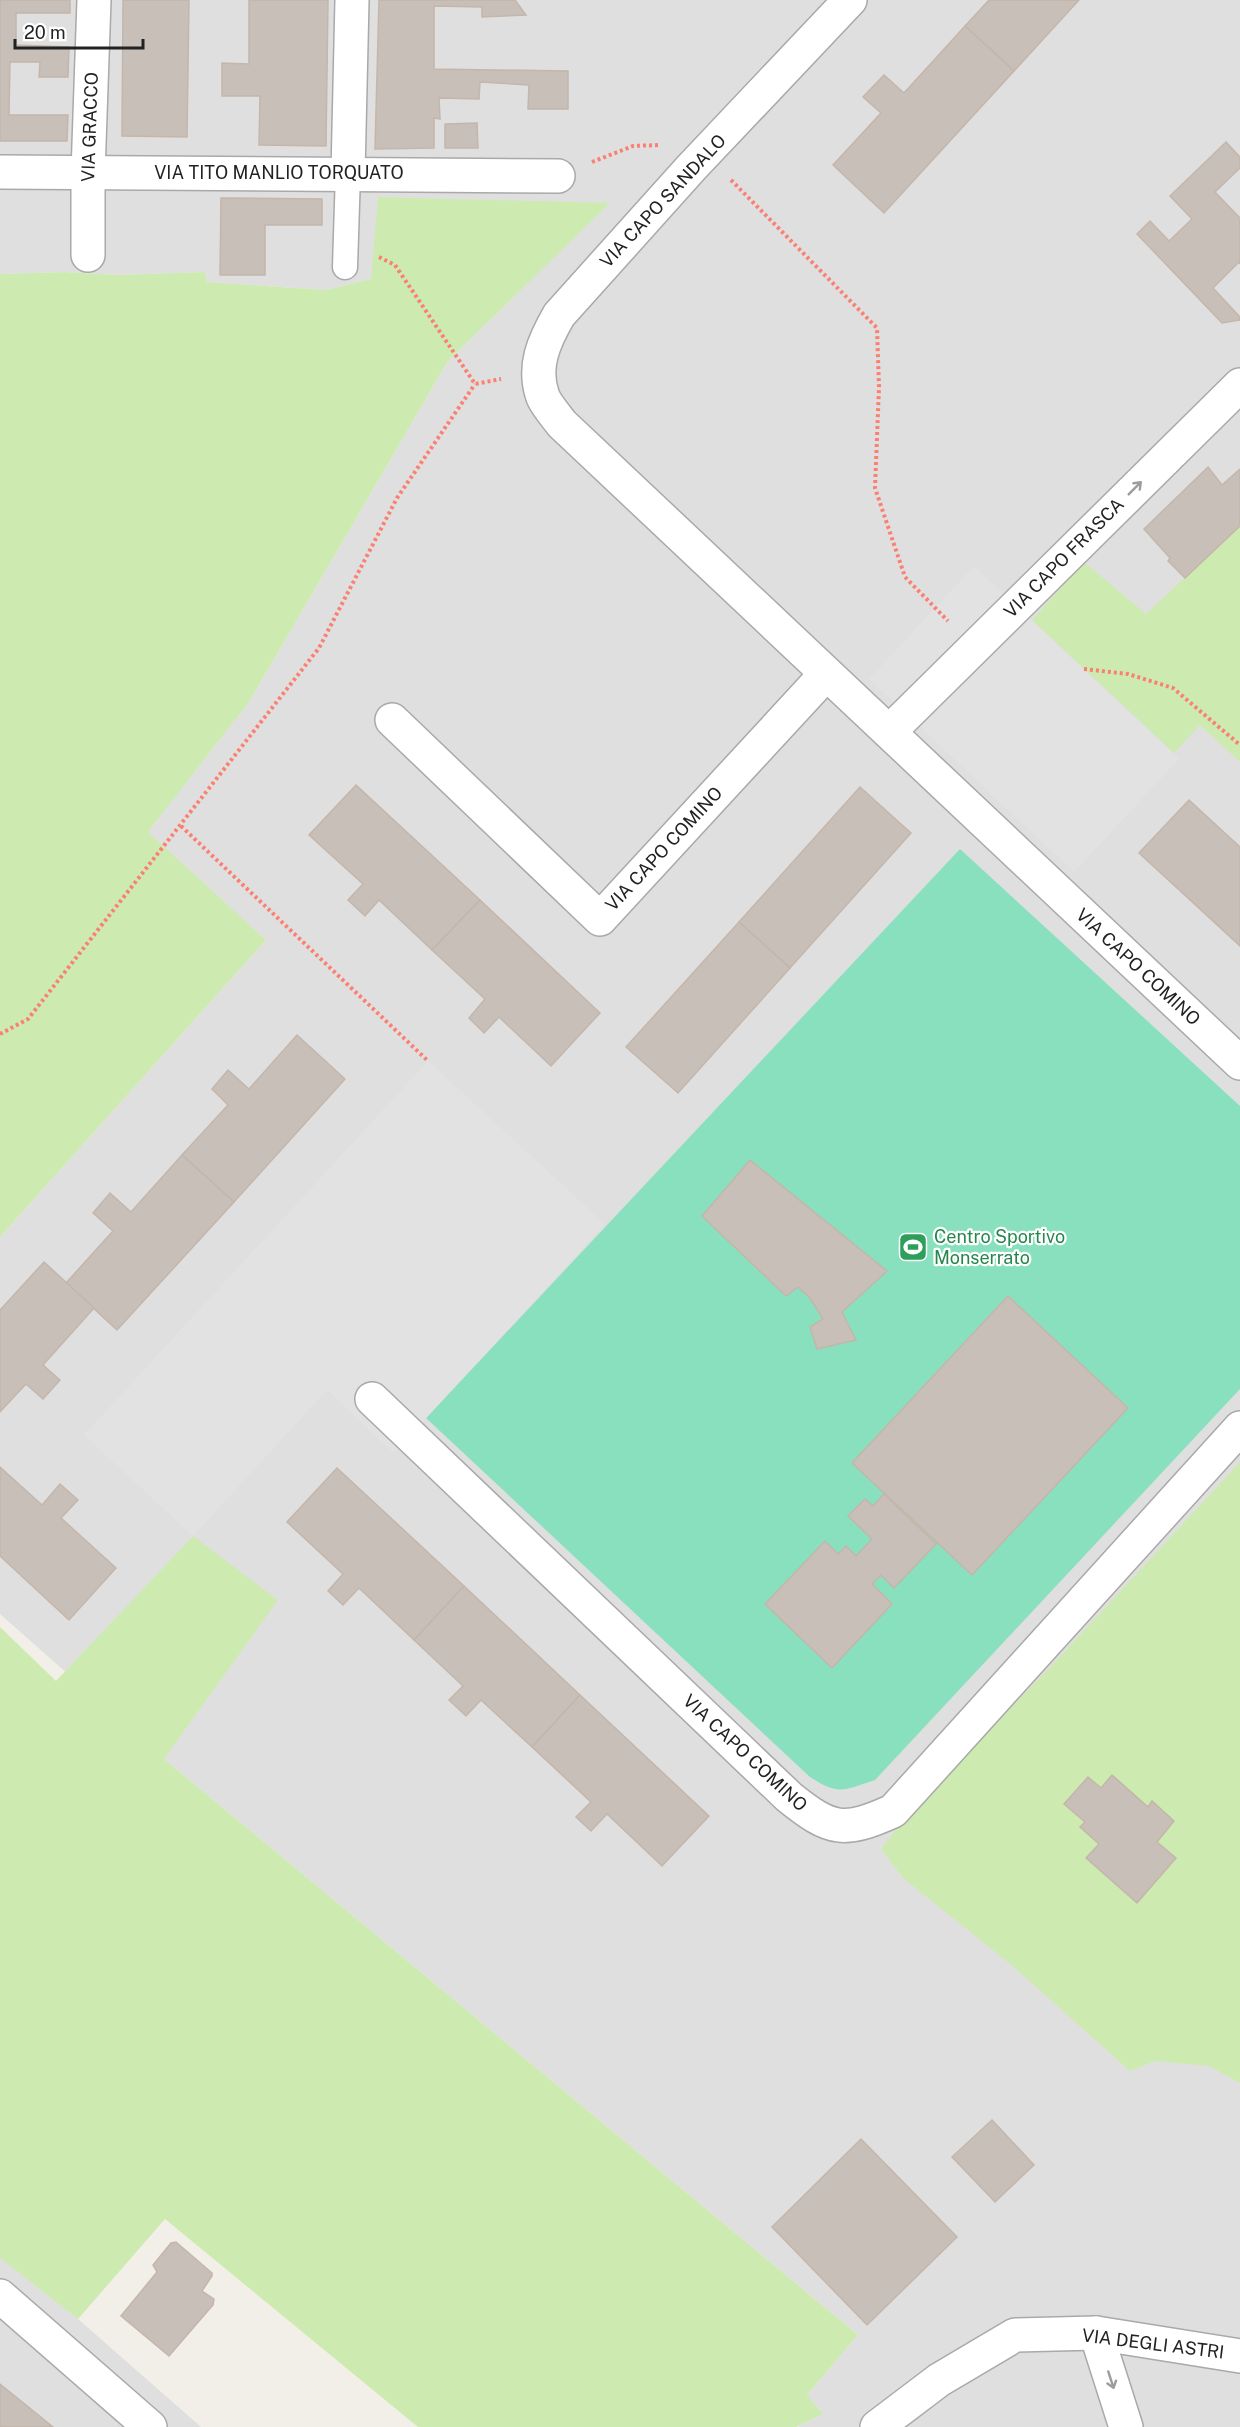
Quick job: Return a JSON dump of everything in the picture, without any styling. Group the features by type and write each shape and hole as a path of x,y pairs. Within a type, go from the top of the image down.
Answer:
{"street":[{"name":"VIA GRACCO","path":"88,255 88,173 94,0"},
{"path":"348,173 352,0"},
{"name":"VIA CAPO SANDALO","path":"562,424 543,398 537,371 544,340 559,315 705,154 850,0"},
{"name":"VIA TITO MANLIO TORQUATO","path":"0,172 558,176"},
{"name":"VIA CAPO FRASCA","path":"889,732 1240,385"},
{"name":"VIA CAPO COMINO","path":"562,424 1240,1063"},
{"name":"VIA CAPO COMINO","path":"392,720 600,919 826,674"},
{"name":"VIA CAPO COMINO","path":"372,1399 789,1797 814,1817 836,1826 866,1823 893,1811 1240,1428"},
{"path":"0,2296 150,2427"},
{"path":"1096,2333 1126,2427"},
{"name":"VIA DEGLI ASTRI","path":"877,2427 939,2380 1015,2335 1096,2333 1240,2356"}],"lane":[{"path":"345,267 348,173"}],"path":[{"path":"558,176 633,146 668,145"},
{"path":"705,154 877,328 879,387 875,488 905,577 974,647"},
{"path":"346,240 395,265 475,384"},
{"path":"0,1034 28,1019 319,648 397,498 475,384 537,371"},
{"path":"1084,669 1128,674 1173,688 1240,746"},
{"path":"181,825 428,1061"}],"shaded area":[{"path":"0,0 1240,0 1240,2427 797,2427 822,2414 807,2395 858,2335 164,1759 0,1614 0,1237 266,940 147,833 249,702 448,361 609,203 371,279 326,290 207,282 205,272 117,275 65,272 0,274"},
{"path":"974,566 1179,759 1074,872 869,679"},
{"path":"428,1061 605,1224 394,1453 327,1390 193,1536 84,1435"},
{"path":"0,2251 78,2319 201,2427 0,2427"}],"green space":[{"path":"378,197 610,203 448,361 249,702 148,832 266,940 0,1237 0,274 65,272 117,275 205,272 207,282 326,290 371,279"},
{"path":"1240,526 1240,762 1200,725 1174,753 1032,620 1084,562 1146,614"},
{"name":"Centro Sportivo Monserrato","path":"960,849 1240,1106 1240,1389 875,1780 848,1788 835,1789 810,1777 426,1418"},
{"path":"1240,1462 1240,2083 1209,2066 1155,2061 1130,2071 1009,1963 903,1878 881,1849 904,1819 1054,1663"},
{"path":"193,1536 278,1600 164,1759 858,2335 807,2395 823,2414 796,2427 418,2427 165,2219 78,2319 0,2258 0,1627 56,1681"}],"building":[{"path":"0,0 70,0 70,13 16,13 16,45 69,47 68,77 39,77 40,62 10,62 9,115 68,115 67,141 0,141"},
{"path":"123,0 189,0 187,137 122,136"},
{"path":"249,0 328,0 326,146 259,145 260,96 222,96 222,63 249,64"},
{"path":"379,0 515,0 526,15 482,17 482,7 434,6 434,69 568,71 568,109 528,109 529,85 480,82 479,99 439,98 440,119 434,118 434,148 375,149"},
{"path":"989,0 1079,0 1014,71 965,26"},
{"path":"965,26 1014,71 884,213 833,165 881,113 863,97 884,75 904,93"},
{"path":"477,123 478,148 445,148 445,124"},
{"path":"1226,142 1240,157 1240,168 1215,192 1240,218 1240,264 1239,262 1213,288 1240,317 1240,320 1222,323 1137,234 1150,221 1169,241 1192,219 1170,196"},
{"path":"221,198 322,199 322,225 265,225 265,275 220,275"},
{"path":"1208,467 1222,485 1240,469 1240,526 1185,578 1168,561 1170,558 1144,529"},
{"path":"356,785 480,900 432,950 379,900 365,916 348,900 363,884 309,835"},
{"path":"860,787 911,833 790,968 739,922"},
{"path":"1189,800 1240,847 1240,946 1139,853"},
{"path":"480,900 600,1013 551,1066 499,1017 484,1033 469,1018 485,999 432,950"},
{"path":"739,922 790,968 678,1093 626,1047"},
{"path":"297,1035 345,1079 234,1202 182,1155 228,1105 212,1089 228,1070 249,1089"},
{"path":"182,1155 234,1202 117,1330 66,1283 113,1231 93,1213 110,1193 131,1212"},
{"path":"750,1160 887,1271 842,1312 856,1340 817,1349 810,1327 823,1319 810,1298 798,1287 786,1296 702,1216"},
{"path":"44,1262 94,1308 43,1365 60,1380 43,1399 26,1384 0,1412 0,1310"},
{"path":"1008,1296 1128,1408 972,1575 852,1463"},
{"path":"0,1467 42,1505 60,1484 78,1500 61,1518 116,1568 69,1620 0,1556"},
{"path":"337,1468 464,1586 414,1640 359,1588 343,1605 328,1591 343,1574 287,1522"},
{"path":"884,1494 936,1544 894,1588 881,1575 872,1584 892,1604 832,1668 765,1604 825,1541 838,1554 846,1546 856,1556 872,1539 848,1516 865,1499 873,1506"},
{"path":"464,1586 580,1695 532,1747 481,1700 466,1716 449,1700 463,1686 414,1640"},
{"path":"580,1695 709,1816 662,1866 607,1814 591,1831 576,1817 591,1802 532,1747"},
{"path":"1112,1775 1148,1807 1152,1801 1174,1821 1157,1842 1176,1858 1137,1903 1086,1858 1099,1844 1080,1827 1085,1822 1064,1804 1088,1777 1101,1788"},
{"path":"992,2120 1034,2165 995,2202 952,2157"},
{"path":"861,2139 957,2237 867,2325 772,2227"},
{"path":"176,2242 212,2273 202,2291 214,2299 213,2305 169,2356 121,2316 157,2272 153,2265 171,2243"},
{"path":"0,2384 53,2427 0,2427"}],"place":[{"name":"Centro Sportivo Monserrato","path":"913,1247"}]}
